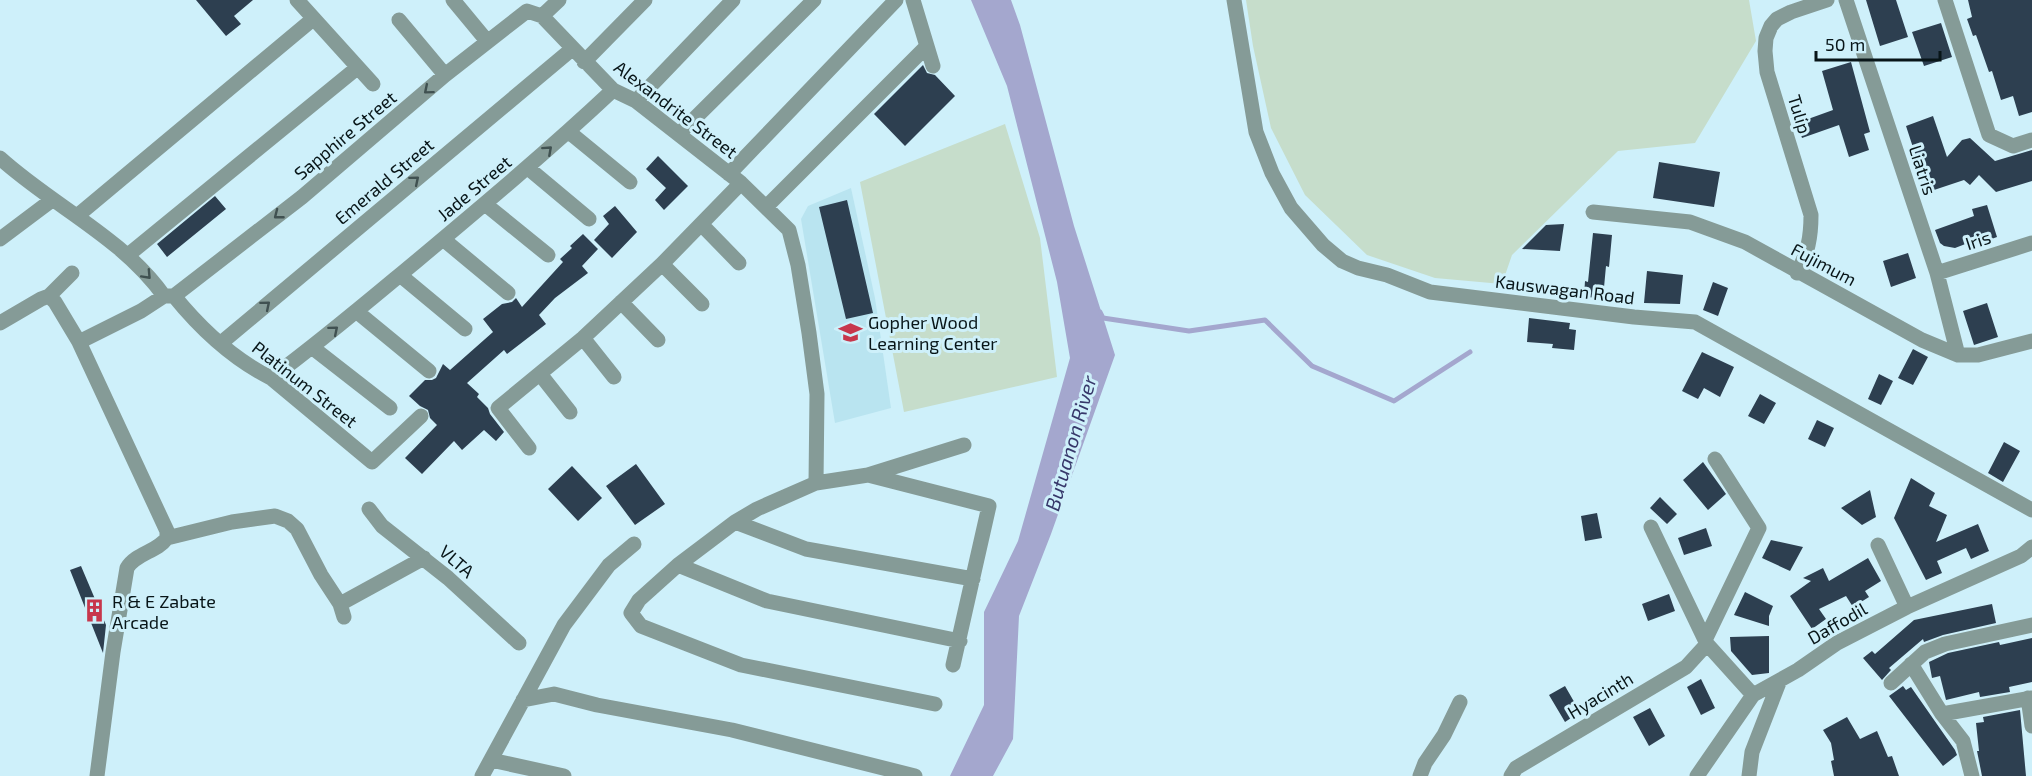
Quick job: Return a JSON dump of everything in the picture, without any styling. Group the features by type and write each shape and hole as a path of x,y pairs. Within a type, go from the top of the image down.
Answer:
{"street":[{"path":"297,0 373,84"},
{"path":"453,0 487,41"},
{"path":"542,16 559,0"},
{"path":"584,62 645,0"},
{"path":"636,101 733,0"},
{"path":"679,134 814,0"},
{"path":"529,448 498,408 583,338 662,264 701,224 735,179 896,0"},
{"path":"913,0 933,66"},
{"name":"Kauswagan Road","path":"1234,0 1256,132 1272,173 1291,208 1323,245 1342,261 1430,292 1634,317 1695,322 2032,510"},
{"name":"Tulip","path":"1797,273 1806,257 1811,236 1811,215 1767,72 1766,38 1777,19 1827,0"},
{"name":"Liatris","path":"1846,0 1937,273 1958,355"},
{"path":"1945,0 1989,135 2013,146 2032,140"},
{"name":"Sapphire Street","path":"79,342 169,296 302,196 487,41 527,11 542,16"},
{"name":"Alexandrite Street","path":"542,16 613,90 636,101 679,134 767,206 789,230 808,321 817,394 816,483"},
{"path":"77,216 312,19"},
{"path":"399,20 445,75"},
{"path":"767,206 927,46"},
{"name":"Emerald Street","path":"221,343 572,49"},
{"path":"128,255 357,68"},
{"name":"Jade Street","path":"271,378 313,348 528,168 613,90"},
{"path":"568,132 630,182"},
{"name":"Platinum Street","path":"3,165 77,216 128,255 205,331 257,371 271,378 372,462 421,416"},
{"path":"528,168 589,219"},
{"path":"0,239 52,200"},
{"path":"485,204 548,255"},
{"name":"Fujimum","path":"1593,212 1690,222 1744,242 1939,349 1958,355 1978,355 2032,341"},
{"path":"701,224 739,263"},
{"path":"443,239 508,292"},
{"name":"Iris","path":"1937,273 2032,243"},
{"path":"662,264 702,304"},
{"path":"0,323 49,296 72,273"},
{"path":"400,275 465,329"},
{"path":"49,296 79,342 167,531 167,538 163,544 131,562 127,568 113,652 97,776"},
{"path":"621,302 658,340"},
{"path":"356,311 429,371"},
{"path":"583,338 614,377"},
{"path":"313,348 390,408"},
{"path":"540,374 570,411"},
{"path":"935,704 741,665 640,626 631,613 634,606 678,565 735,522 757,509 816,483 868,475 964,445"},
{"name":"Hyacinth","path":"1511,776 1516,768 1686,667 1706,641 1760,528 1715,459"},
{"path":"868,475 989,506 953,665"},
{"name":"VLTA","path":"369,509 382,526 424,558 519,643"},
{"path":"167,538 232,522 282,517 297,530 342,611 424,558"},
{"path":"735,522 806,549 973,579"},
{"path":"1651,527 1706,641 1753,695"},
{"path":"482,776 564,625 609,565 634,544"},
{"path":"1878,545 1907,607"},
{"name":"Daffodil","path":"1697,776 1753,695 1837,642 1907,607 2020,556 2032,547"},
{"path":"678,565 768,601 960,641"},
{"path":"1891,683 1925,652 1945,644 2032,625"},
{"path":"1911,664 1942,714 1963,741 1972,776"},
{"path":"1749,776 1752,752 1780,680"},
{"path":"523,700 554,694 597,705 732,730 915,776"},
{"path":"1942,714 2030,698 2032,726"},
{"path":"1419,776 1444,735 1460,702"},
{"path":"491,760 564,776"}],"shaded area":[{"name":"Gopher Wood Learning Center","path":"851,188 875,298 891,408 835,423 801,219 808,206"}],"green space":[{"path":"1246,0 1749,0 1756,41 1695,143 1618,151 1512,255 1502,284 1435,278 1367,255 1305,195 1271,128 1253,46"},
{"path":"1005,124 1040,238 1057,377 904,412 860,182"}],"water":[{"name":"Butuanon River","path":"971,0 1011,0 1020,25 1074,226 1115,355 1019,616 1013,739 993,776 950,776 984,705 984,612 1018,541 1070,358 1057,282 1007,86"}],"building":[{"path":"196,0 253,0 234,16 241,24 226,36"},
{"path":"1866,0 1896,0 1908,37 1880,46"},
{"path":"1968,0 2032,0 2032,112 2019,116 2013,96 2001,100 1992,71 1989,72 1976,35 1973,36 1967,19 1972,17"},
{"path":"1941,23 1952,57 1924,66 1912,32"},
{"path":"1851,62 1870,132 1864,134 1869,150 1849,157 1839,125 1802,138 1797,123 1833,110 1822,71"},
{"path":"923,65 927,73 935,75 955,96 905,146 874,114"},
{"path":"1933,116 1947,157 1962,140 1970,138 1995,161 2032,150 2032,181 1996,192 1979,175 1970,185 1964,180 1925,193 1919,176 1922,175 1906,126"},
{"path":"658,156 688,186 664,210 655,200 666,188 646,169"},
{"path":"1659,162 1720,172 1714,207 1653,198"},
{"path":"215,196 226,209 167,257 157,244"},
{"path":"847,200 873,313 846,319 819,207"},
{"path":"1987,205 1997,237 1983,242 1981,238 1955,248 1940,243 1935,230 1974,216 1972,209"},
{"path":"615,206 637,232 612,258 594,240 609,224 603,216"},
{"path":"1564,224 1560,251 1522,249 1546,225"},
{"path":"1593,233 1612,235 1603,298 1584,297 1585,281 1588,282"},
{"path":"583,234 598,249 582,266 588,273 555,298 539,315 546,324 507,354 504,350 467,383 479,394 477,397 488,408 504,432 496,441 484,430 462,450 454,441 422,474 405,458 437,425 430,418 428,410 409,396 425,380 436,378 443,364 450,370 493,332 483,319 502,304 512,302 516,298 522,307 563,262 560,259"},
{"path":"1908,253 1916,278 1891,287 1883,261"},
{"path":"1647,271 1683,275 1680,304 1644,303"},
{"path":"1713,282 1728,288 1718,316 1703,310"},
{"path":"1987,303 1998,337 1974,345 1963,311"},
{"path":"1529,318 1570,323 1569,329 1576,330 1574,350 1552,348 1553,344 1527,342"},
{"path":"1913,349 1928,357 1913,385 1898,378"},
{"path":"1702,352 1734,367 1720,397 1704,388 1698,399 1682,391"},
{"path":"1879,374 1893,381 1881,405 1868,399"},
{"path":"1760,394 1776,403 1764,424 1748,416"},
{"path":"1817,420 1834,428 1825,447 1808,439"},
{"path":"2004,442 2020,451 2003,482 1988,473"},
{"path":"1703,462 1726,494 1708,510 1683,480"},
{"path":"636,464 665,504 635,525 606,486"},
{"path":"572,466 602,498 578,521 548,489"},
{"path":"1911,478 1935,493 1929,506 1947,515 1936,542 1978,524 1989,551 1971,559 1966,548 1937,561 1942,573 1926,580 1894,518"},
{"path":"1870,490 1876,517 1862,525 1841,508"},
{"path":"1660,497 1677,514 1667,524 1650,508"},
{"path":"1597,513 1602,538 1585,541 1581,516"},
{"path":"1706,528 1712,546 1684,555 1678,538"},
{"path":"1771,540 1803,547 1790,571 1762,558"},
{"path":"1868,558 1881,581 1865,591 1869,597 1853,607 1846,596 1819,609 1826,619 1812,629 1790,596 1811,581 1803,578 1823,568 1829,581"},
{"name":"R & E Zabate Arcade","path":"81,566 106,625 103,653 70,570"},
{"path":"1745,592 1773,606 1769,616 1769,626 1734,615"},
{"path":"1669,594 1675,611 1648,621 1642,604"},
{"path":"1992,604 1996,623 1943,635 1924,642 1923,639 1889,668 1891,670 1882,680 1863,658 1872,651 1875,654 1914,620"},
{"path":"1769,636 1769,673 1752,675 1731,651 1730,637"},
{"path":"2032,638 2032,682 2009,687 2010,692 1980,697 1979,692 1946,700 1940,676 1932,678 1929,662 1948,653 1999,642 2000,645"},
{"path":"1701,679 1715,708 1701,715 1687,687"},
{"path":"1565,686 1580,712 1565,722 1549,695"},
{"path":"1903,686 1906,690 1911,687 1955,750 1957,755 1943,766 1889,696"},
{"path":"1650,708 1665,736 1649,746 1633,717"},
{"path":"2020,710 2026,776 1982,776 1977,751 1979,751 1976,723 1984,722 1983,717"},
{"path":"1847,717 1860,739 1877,731 1888,757 1892,756 1899,776 1834,776 1831,743 1823,730"}],"waterway":[{"path":"1100,312 1103,318 1189,331 1265,320 1312,366 1394,401 1470,352"}],"place":[{"name":"Gopher Wood Learning Center","path":"850,332"},
{"name":"R & E Zabate Arcade","path":"94,611"}]}
